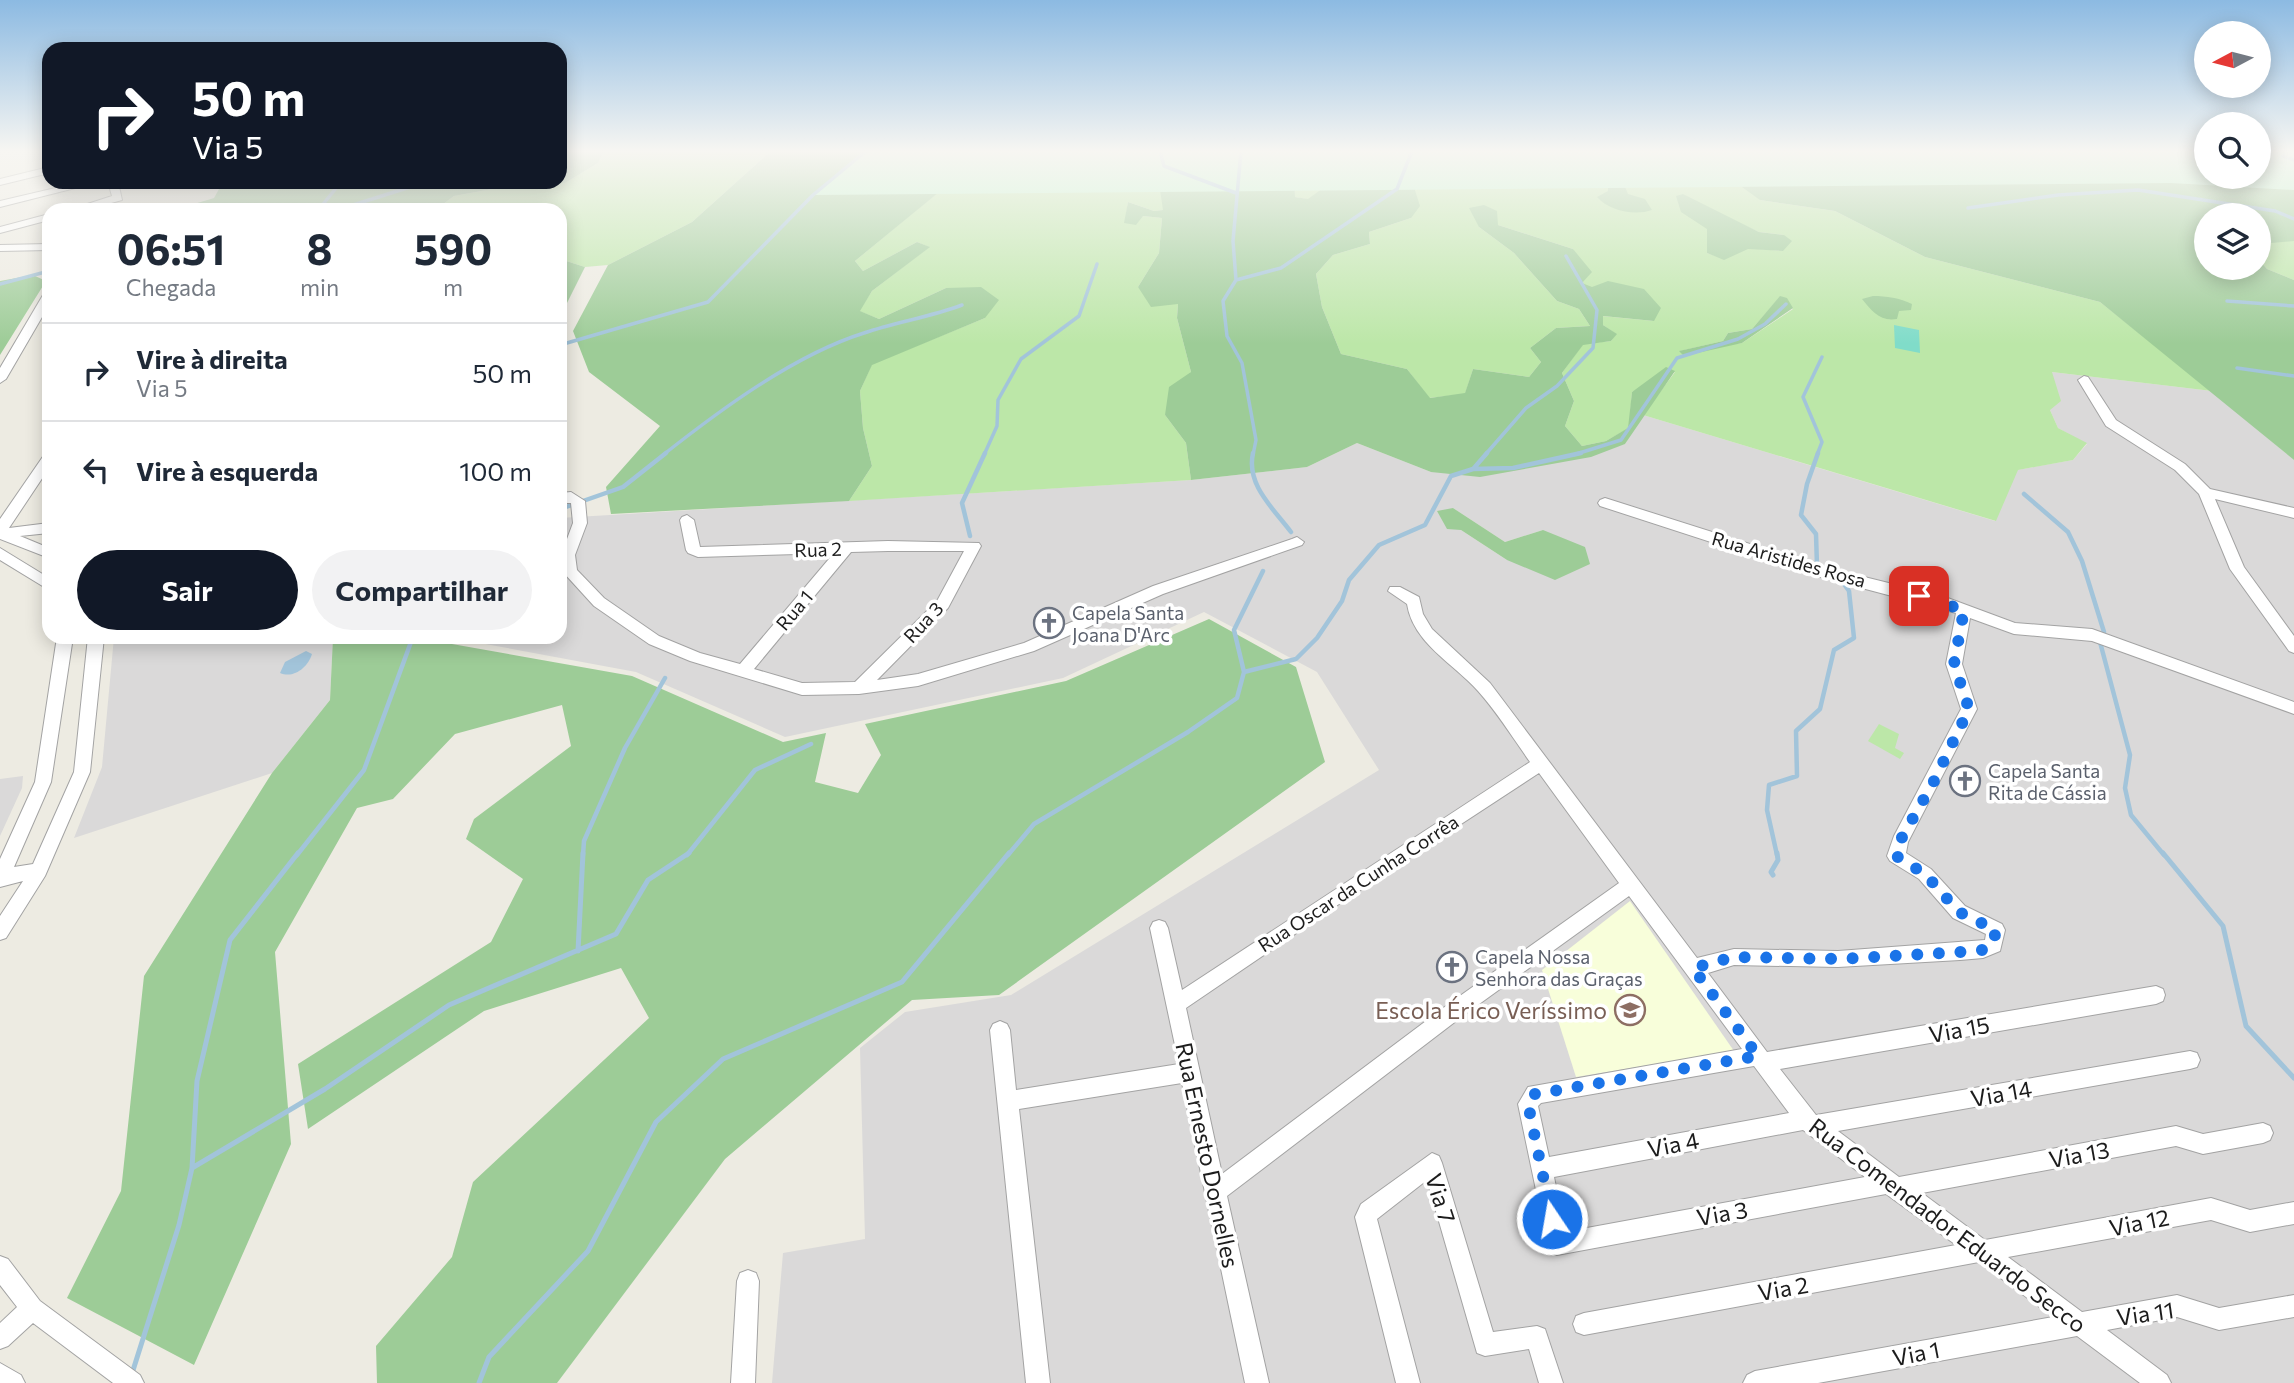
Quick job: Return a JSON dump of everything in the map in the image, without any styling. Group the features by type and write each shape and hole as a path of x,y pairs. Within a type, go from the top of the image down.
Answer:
{"street":[{"path":"0,230 42,219"},
{"path":"0,247 42,247"},
{"path":"0,379 42,307"},
{"path":"2084,380 2111,423 2180,467 2205,492 2236,569 2294,647"},
{"path":"0,533 42,469"},
{"path":"2205,492 2294,513"},
{"path":"567,497 578,501 580,523 568,555 570,572 599,602 654,640 695,657 802,689 859,688 918,680 1029,648 1158,590 1297,542"},
{"name":"Rua Aristides Rosa","path":"1605,503 1814,570 1897,590 2014,628 2092,635 2120,643 2294,708"},
{"name":"Rua 2","path":"687,520 696,552 923,545 974,546"},
{"path":"0,533 42,529"},
{"path":"0,533 42,550"},
{"name":"Rua 3","path":"859,688 943,604 974,546"},
{"name":"Rua 1","path":"743,671 846,548"},
{"path":"0,554 42,580"},
{"name":"Rua Comendador Eduardo Secco","path":"1395,591 1414,601 1416,614 1426,632 1484,687 1809,1123 2159,1383"},
{"path":"1693,968 1734,957 1838,959 1983,950 1993,944 1996,930 1959,912 1925,874 1896,856 1900,841 1969,709 1954,664 1964,610"},
{"path":"1,877 43,782 64,644"},
{"path":"0,932 39,871 82,772 95,644"},
{"name":"Rua Oscar da Cunha Corrêa","path":"1175,1005 1336,896 1541,763"},
{"path":"1,877 39,871"},
{"path":"1216,1192 1457,1009 1632,884"},
{"name":"Rua Ernesto Dornelles","path":"1159,928 1257,1383"},
{"name":"Via 15","path":"1557,1244 1528,1104 1535,1094 2156,995"},
{"path":"1000,1030 1038,1383"},
{"name":"Via 14","path":"1809,1123 2190,1060"},
{"path":"1008,1101 1190,1072"},
{"name":"Via 4","path":"1541,1169 1809,1123"},
{"name":"Via 13","path":"1890,1185 2176,1136 2203,1144 2263,1133"},
{"name":"Via 7","path":"1408,1383 1366,1217 1432,1163 1485,1345 1537,1337 1551,1383"},
{"name":"Via 3","path":"1557,1244 1890,1185"},
{"name":"Via 12","path":"1982,1252 2211,1209 2250,1221 2294,1213"},
{"name":"Via 2","path":"1584,1324 1982,1252"},
{"path":"0,1267 32,1309 132,1383"},
{"path":"743,1383 748,1281"},
{"name":"Via 11","path":"2077,1323 2177,1306 2219,1319 2294,1306"},
{"path":"0,1338 32,1309"},
{"name":"Via 1","path":"1755,1383 2077,1323"},
{"path":"0,1374 13,1383"}],"shaded area":[{"path":"1894,325 1919,330 1920,353 1895,348"},
{"path":"2052,372 2212,391 2294,460 2294,1383 772,1383 783,1253 865,1239 860,1048 905,1012 1011,995 1379,770 1317,672 1204,612 1063,678 785,737 636,672 485,644 567,644 567,518 1191,480 1307,467 1357,443 1431,472 1625,444 1643,415 1995,521 2017,470 2073,460 2087,444 2058,428 2050,410","holes":["1453,508 1505,542 1543,530 1507,560 1461,530"]},
{"path":"113,644 333,644 330,700 272,773 74,838 102,767"},
{"path":"306,651 312,654 304,667 295,673 280,673 285,662"},
{"path":"23,776 22,788 0,836 0,779"},
{"name":"Escola Érico Veríssimo","path":"1630,901 1734,1051 1576,1077 1542,970"}],"green space":[{"path":"567,216 699,216 692,222 608,265 585,267 567,261"},
{"path":"699,216 910,216 855,261 863,271 917,242 930,247 872,291 860,311 879,319 946,288 981,287 999,300 985,318 872,365 860,391 863,428 872,466 849,501 611,514 606,487 660,426 589,372 573,331 608,265 692,222"},
{"path":"910,216 1126,216 1125,223 1143,216 1162,218 1159,253 1138,287 1178,304 1177,318 1191,372 1165,415 1186,443 1191,480 849,501 872,466 863,428 860,391 872,364 985,318 946,288 879,319 859,311 872,291 929,247 917,242 863,271 855,261"},
{"path":"1125,216 1413,216 1369,232 1370,244 1333,255 1316,274 1322,307 1341,354 1407,369 1430,398 1465,393 1473,369 1529,377 1541,362 1530,348 1556,328 1590,326 1579,309 1557,301 1514,253 1479,227 1473,216 1497,216 1498,225 1573,249 1592,272 1582,283 1592,287 1608,281 1644,289 1661,308 1654,321 1603,316 1603,325 1617,334 1611,341 1583,345 1562,373 1574,401 1565,426 1582,446 1606,441 1628,428 1632,392 1666,367 1675,371 1625,444 1591,457 1480,477 1431,472 1357,443 1307,467 1191,480 1186,443 1165,415 1169,387 1191,372 1177,318 1178,304 1151,307 1138,287 1159,253 1162,218 1143,216 1136,225 1124,223"},
{"path":"1397,216 1844,216 1925,257 2100,302 2212,391 2052,372 2061,401 2050,410 2058,428 2087,443 2073,460 2018,470 1996,521 1643,415 1675,372 1632,392 1629,428 1606,441 1582,446 1565,426 1574,401 1562,373 1583,344 1611,341 1616,334 1603,325 1602,316 1654,321 1581,283 1573,249 1498,225 1479,227 1514,253 1557,301 1579,309 1590,326 1556,328 1530,348 1541,362 1529,377 1473,369 1465,394 1429,398 1407,369 1341,354 1322,307 1316,274 1333,255 1370,244 1369,232 1411,218","holes":["1728,218 1759,232 1784,235 1783,251 1748,248 1724,259 1707,253 1707,229","1780,297 1793,309 1742,343 1680,351 1723,341 1728,333 1752,329"]},
{"path":"1686,216 1726,216 1759,232 1784,235 1792,241 1783,251 1748,249 1724,260 1707,253 1707,229"},
{"path":"1844,216 2194,216 2194,280 2271,280 2271,271 2294,280 2294,460 2100,302 1925,257"},
{"path":"2271,216 2294,216 2294,241 2271,243"},
{"path":"2294,241 2294,280 2271,271 2271,242"},
{"path":"567,261 585,267 567,303"},
{"path":"33,275 42,279 42,287 0,355 0,281"},
{"path":"1780,296 1787,298 1793,308 1742,343 1684,356 1679,351 1723,341 1728,333 1752,329"},
{"path":"1873,296 1907,302 1912,304 1911,310 1899,311 1897,319 1886,319 1873,311 1862,299"},
{"path":"1453,508 1505,542 1543,530 1585,547 1590,564 1555,580 1507,560 1461,530 1447,529 1437,511"},
{"path":"1209,619 1296,667 1325,762 999,995 912,1000 725,1159 557,1383 377,1383 376,1346 452,1257 473,1182 649,1018 621,968 484,1011 308,1129 298,1064 491,942 523,879 466,839 474,819 571,746 562,705 455,734 393,799 357,808 275,952 291,1144 194,1365 67,1298 121,1191 144,976 272,773 330,700 333,644 452,644 632,676 783,742 826,733 815,782 858,793 881,755 865,724 1066,681"},
{"path":"1879,724 1899,734 1895,748 1904,753 1900,759 1868,741"}],"waterway":[{"path":"567,343 708,302 793,216"},
{"path":"1235,216 1233,241 1236,280"},
{"path":"1236,280 1281,268 1358,216"},
{"path":"2286,216 2294,219"},
{"path":"1485,455 1526,408 1557,386 1593,348 1597,310 1566,256"},
{"path":"984,455 997,426 998,400 1021,359 1079,316 1097,264"},
{"path":"0,284 42,273"},
{"path":"1236,280 1223,301 1227,336 1242,363 1256,440 1253,455"},
{"path":"2227,301 2294,306"},
{"path":"1576,454 1621,440 1677,358 1738,339 1765,324 1786,304"},
{"path":"663,455 733,402 811,355 864,333 962,305"},
{"path":"1817,455 1822,442 1803,397 1822,357"},
{"path":"2237,368 2294,376"},
{"path":"567,507 623,487 666,453"},
{"path":"970,536 962,503 985,453"},
{"path":"1253,453 1253,475 1257,486 1291,532"},
{"path":"1474,468 1487,453"},
{"path":"1576,454 1581,453"},
{"path":"1818,453 1807,484 1801,515 1816,534 1817,566 1821,568"},
{"path":"1244,672 1296,659 1317,638 1342,601 1349,580 1379,545 1425,525 1451,476 1473,469 1513,468 1576,454"},
{"path":"2024,494 2068,532 2082,561 2104,632"},
{"path":"1244,672 1234,630 1263,571"},
{"path":"1777,855 1767,810 1769,785 1797,776 1796,731 1820,709 1834,650 1854,638 1849,591 1841,580"},
{"path":"2100,642 2130,755 2125,788 2131,815 2164,855"},
{"path":"297,855 364,770 410,644"},
{"path":"1008,855 1034,824 1188,732 1237,698 1244,672"},
{"path":"583,855 584,841 625,748 665,678"},
{"path":"688,854 755,770 811,744"},
{"path":"192,1168 197,1081 230,940 298,853"},
{"path":"578,950 583,853"},
{"path":"479,1383 489,1357 588,1251 656,1122 723,1059 902,982 1009,853"},
{"path":"1773,875 1771,872 1778,860 1777,853"},
{"path":"2163,853 2223,926 2246,1026 2294,1078"},
{"path":"578,950 616,934 648,880 688,854"},
{"path":"192,1168 325,1089 449,1005 578,950"},
{"path":"129,1383 179,1225 192,1168"}],"place":[{"name":"Capela Santa Joana D'Arc","path":"1049,623"},
{"name":"Capela Santa Rita de Cássia","path":"1965,781"},
{"name":"Capela Nossa Senhora das Graças","path":"1452,967"},
{"name":"Escola Érico Veríssimo","path":"1630,1010"}],"route":[{"path":"1552,1219 1528,1104 1535,1094 1758,1056 1693,968 1734,957 1838,959 1983,950 1993,944 1996,930 1959,912 1925,874 1896,856 1900,841 1933,783 1969,709 1966,693 1954,664 1964,610 1919,596"}]}
